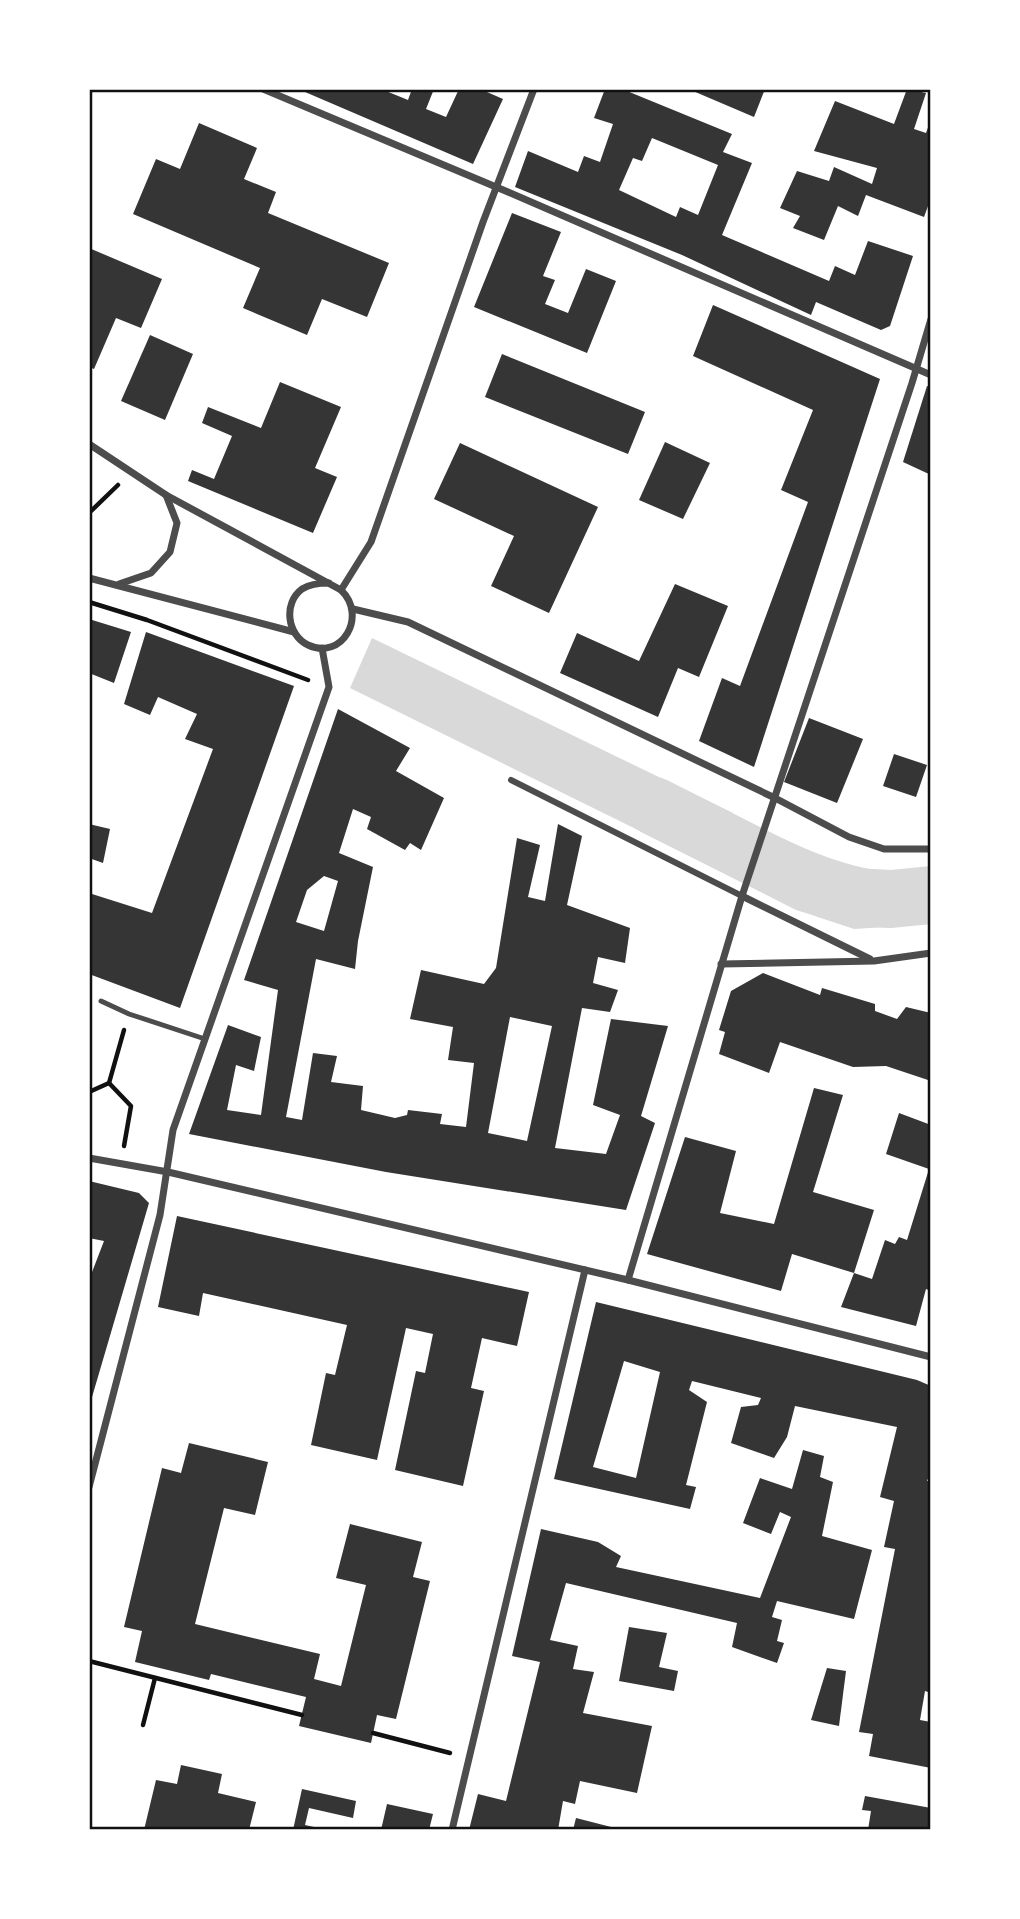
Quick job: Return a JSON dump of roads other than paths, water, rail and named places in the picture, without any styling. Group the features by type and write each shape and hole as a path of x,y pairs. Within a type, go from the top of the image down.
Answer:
{"street":[{"path":"263,89 931,375"},
{"path":"341,590 371,542 496,187 534,89"},
{"path":"628,1280 742,896 931,318"},
{"path":"89,444 166,495 329,583 341,590 353,609 353,623 348,633 335,645 322,648 311,646 301,641 294,632 290,621 290,608 303,588 329,583"},
{"path":"118,585 151,573 170,552 177,523 166,495"},
{"path":"89,578 294,632"},
{"path":"353,609 408,622 775,798 849,837 884,849 931,849"},
{"path":"89,1487 160,1215 173,1130 329,687 322,648"},
{"path":"511,779 874,961"},
{"path":"721,964 874,961 931,953"},
{"path":"89,1158 168,1172 628,1280 931,1357"},
{"path":"452,1830 585,1270"}],"lane":[{"path":"101,1001 128,1014 205,1039"}],"waterway":[{"path":"654,806 807,883 852,897 891,899 931,895"}]}
